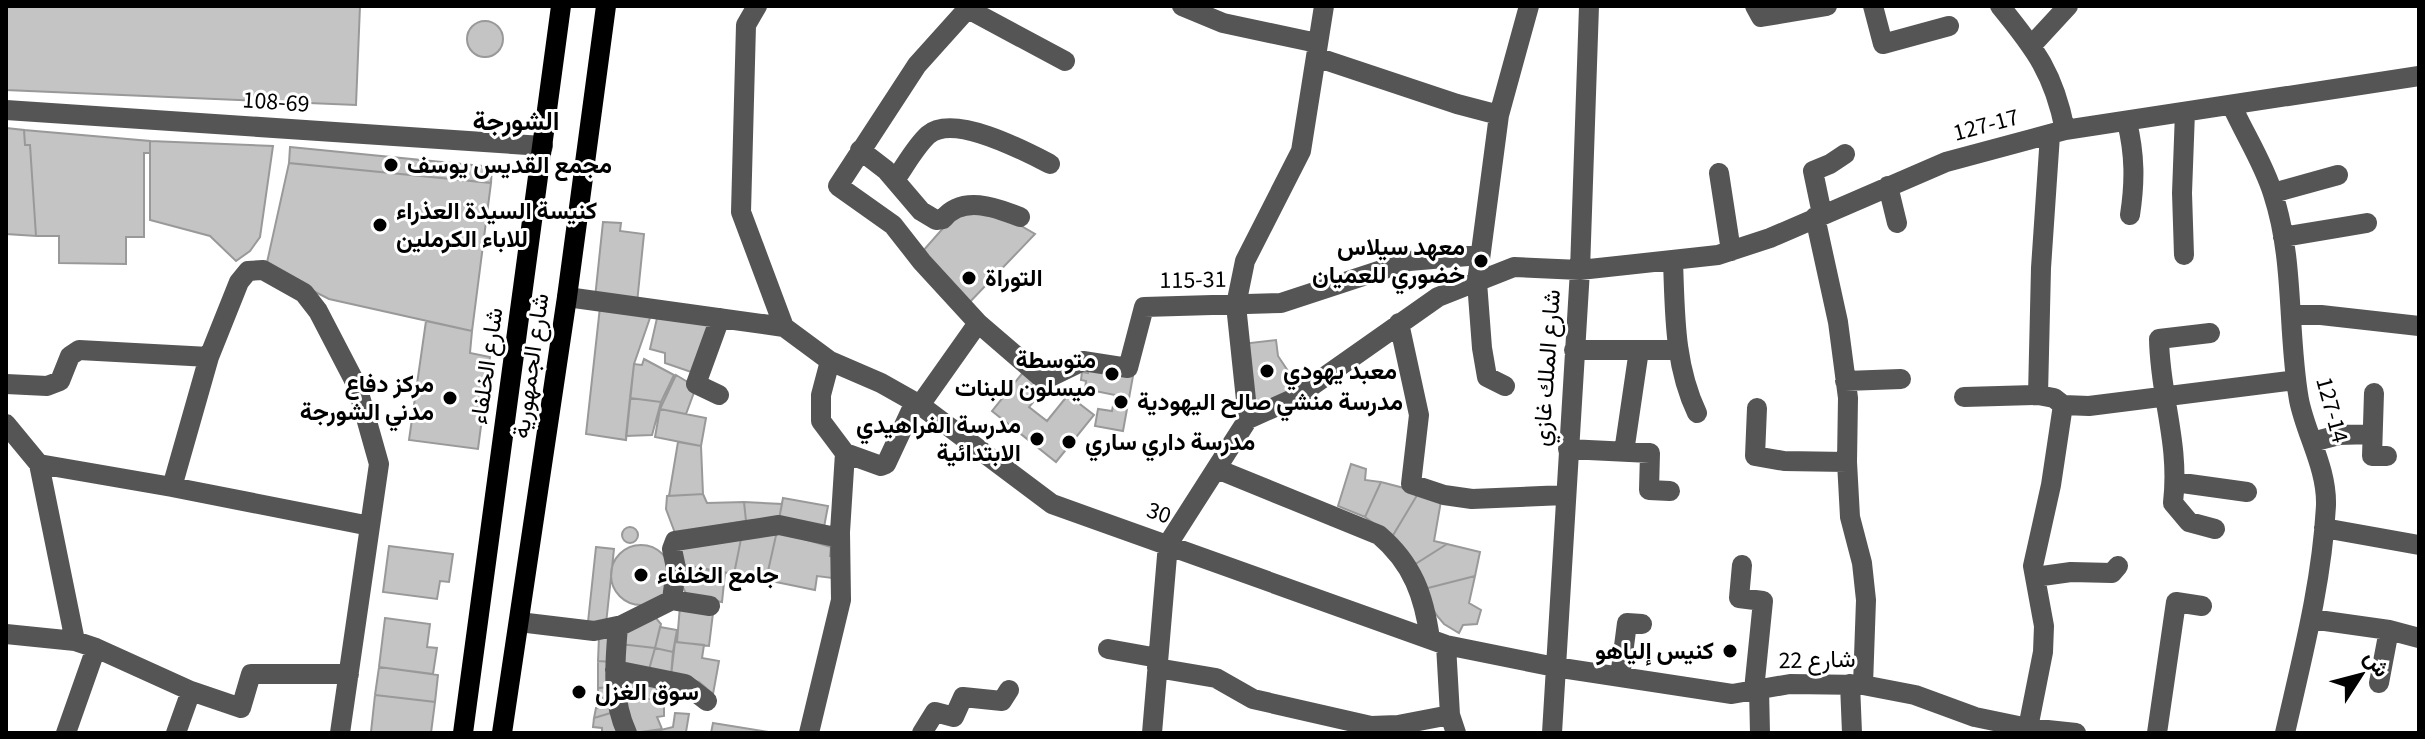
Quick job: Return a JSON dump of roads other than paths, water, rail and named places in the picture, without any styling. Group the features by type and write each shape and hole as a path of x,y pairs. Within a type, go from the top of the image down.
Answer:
{"main road":[{"name":"شارع الخلفاء","path":"463,733 561,6"},
{"name":"شارع الجمهورية","path":"502,733 567,297 606,6"}],"street":[{"path":"567,297 784,327 741,212 746,25 757,6"},
{"path":"1182,6 1223,23 1316,50 1443,100 1499,115"},
{"path":"1152,733 1168,544 1248,419 1236,305 1245,261 1301,151 1324,6"},
{"path":"1505,386 1487,377 1477,282 1499,115 1529,6"},
{"name":"شارع الملك غازي","path":"1552,733 1580,270 1589,6"},
{"path":"1755,6 1761,17 1827,6"},
{"path":"1873,6 1883,44 1949,26"},
{"path":"2000,6 2032,45 2049,72 2059,98 2058,133 2041,268 2038,395"},
{"path":"2032,45 2068,6"},
{"path":"1020,217 994,206 959,205 943,219 936,220 921,211 886,170 860,150 917,65 969,8 1065,61"},
{"name":"127-17","path":"1248,419 1293,399 1438,297 1514,267 1580,270 1718,255 1770,238 1946,162 2058,133 2419,76"},
{"name":"127-14","path":"2232,106 2273,193 2283,237 2301,410 2324,477 2324,528 2311,619 2285,733"},
{"name":"108-69","path":"6,110 543,146"},
{"path":"2184,255 2182,193 2185,112"},
{"path":"2127,122 2134,153 2135,184 2130,215"},
{"path":"895,180 929,134 943,127 957,127 1013,144 1050,164"},
{"name":"115-31","path":"860,150 838,186 893,225 978,323 1044,380 1083,361 1128,368 1144,307 1281,303 1409,261 1480,255"},
{"path":"1845,154 1813,171 1818,216 1838,322 1845,381 1850,517 1862,563 1866,600 1852,733"},
{"path":"1719,173 1731,251"},
{"path":"2273,193 2338,175"},
{"path":"1888,186 1897,223"},
{"path":"2283,237 2367,223"},
{"path":"1673,261 1677,350 1697,413"},
{"path":"172,487 209,357 239,282 248,271 263,270 304,293 333,336 361,399 379,464 340,733"},
{"path":"2292,315 2321,315 2419,326"},
{"path":"719,395 696,384 720,318"},
{"path":"830,361 821,395 821,421 845,453 881,466 886,464 918,404 978,323"},
{"path":"1399,323 1419,415 1411,484 1444,495 1472,499 1565,495"},
{"name":"30","path":"784,327 830,361 881,383 918,404 1052,504 1438,642 1555,667"},
{"path":"2210,333 2159,339 2176,456 2173,503 2189,522 2215,529"},
{"path":"6,384 47,386 60,381 70,356 79,350 209,357"},
{"path":"1574,350 1677,350"},
{"path":"1624,452 1639,350"},
{"path":"1845,381 1901,379"},
{"path":"1964,397 2038,395 2054,398 2063,405 2089,406 2296,380"},
{"path":"2374,393 2372,456 2387,456"},
{"path":"2028,730 2043,652 2044,626 2033,566 2051,485 2063,405"},
{"path":"1757,408 1755,456 1784,461 1847,462"},
{"path":"8,430 39,464 75,641"},
{"path":"2312,442 2339,435 2372,434"},
{"path":"1568,449 1650,453 1649,490 1670,491"},
{"path":"809,733 841,600 840,538 845,453"},
{"path":"39,464 370,526"},
{"path":"1108,649 1216,678 1253,699 1371,726 1453,724 1438,642 1425,604 1409,569 1396,550 1379,535 1217,469"},
{"path":"2175,482 2247,492"},
{"path":"672,600 676,568 672,549 675,541 779,525 840,538"},
{"path":"2324,528 2419,545"},
{"path":"1742,565 1739,598 1763,601 1757,689 1760,733"},
{"path":"2035,577 2071,572 2112,573 2118,566"},
{"path":"519,622 594,631 618,626 672,600 710,606"},
{"path":"2157,733 2176,602 2202,606"},
{"path":"2311,619 2389,630 2419,638"},
{"path":"1620,677 1627,623 1642,624"},
{"path":"618,626 616,700 627,733"},
{"path":"2379,683 2389,630"},
{"path":"6,634 75,641 191,691 241,708 251,674 349,674"},
{"path":"66,733 96,648"},
{"name":"شارع 22","path":"1555,667 1732,694 1818,682 1857,684 1915,695 1975,717 2028,730 2076,733"},
{"path":"615,670 685,684 707,701"},
{"path":"922,733 935,712 954,717 963,697 1002,701 1009,690"},
{"path":"176,733 191,691"}],"place":[{"name":"مجمع القديس يوسف","path":"391,165"},
{"name":"كنيسة السيدة العذراء للاباء الكرملين","path":"380,225"},
{"name":"معهد سيلاس خضوري للعميان","path":"1481,261"},
{"name":"التوراة","path":"969,278"},
{"name":"معبد يهودي","path":"1267,371"},
{"name":"متوسطة ميسلون للبنات","path":"1112,374"},
{"name":"مركز دفاع مدني الشورجة","path":"450,398"},
{"name":"مدرسة منشي صالح اليهودية","path":"1121,402"},
{"name":"مدرسة الفراهيدي الابتدائية","path":"1037,439"},
{"name":"مدرسة داري ساري","path":"1069,442"},
{"name":"جامع الخلفاء","path":"641,575"},
{"name":"كنيس إلياهو","path":"1730,651"},
{"name":"سوق الغزل","path":"579,692"}],"district":[{"name":"الشورجة","path":"516,121"}]}
